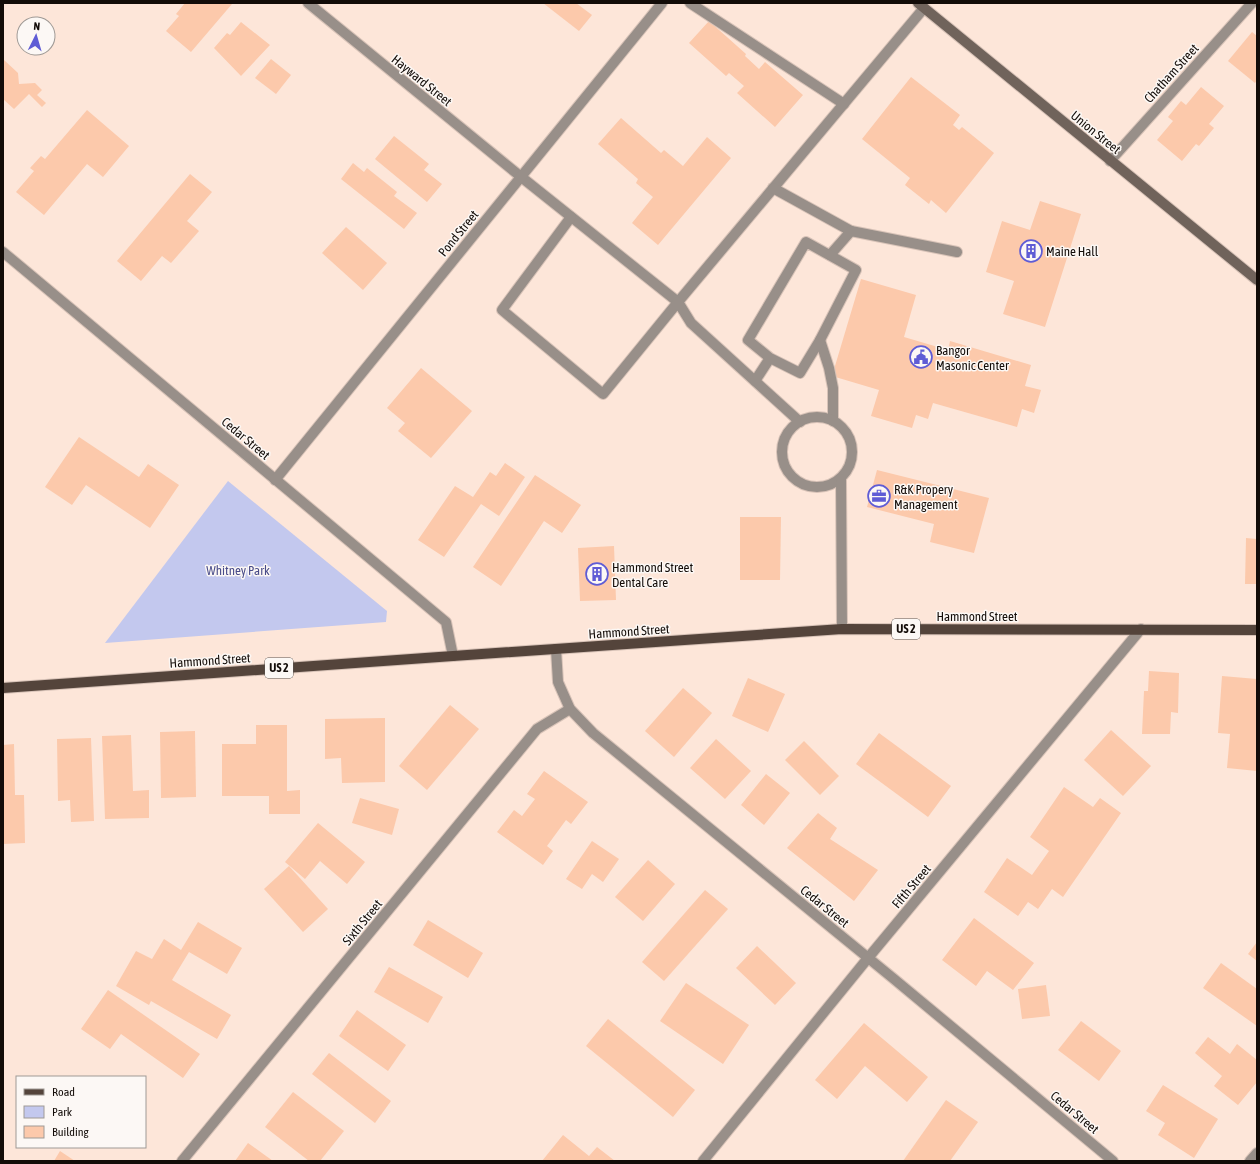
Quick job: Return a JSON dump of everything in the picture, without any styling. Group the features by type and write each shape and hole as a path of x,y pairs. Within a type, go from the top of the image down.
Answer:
{"main road":[{"name":"Union Street","path":"921,5 1257,280"},
{"name":"Hammond Street","path":"3,688 842,630 1257,630"}],"street":[{"name":"Hayward Street","path":"308,3 520,176 678,302 691,323 800,422"},
{"name":"Pond Street","path":"275,480 520,176 662,3"},
{"path":"690,3 844,104"},
{"name":"Chatham Street","path":"1110,160 1252,3"},
{"path":"571,217 502,310 603,394 844,104 921,5"},
{"path":"773,188 851,231 957,252"},
{"path":"830,256 851,231"},
{"path":"806,242 830,256 856,270 820,340 800,373 770,358 748,340 806,242"},
{"name":"Cedar Street","path":"3,252 446,622 453,656"},
{"path":"820,340 829,368 833,388 833,421"},
{"path":"754,381 770,358"},
{"path":"822,417 833,421 842,427 849,437 852,448 852,459 848,470 841,479 831,485 819,488 808,486 797,481 789,473 784,462 782,451 790,429 800,422 810,418 822,417"},
{"path":"841,479 842,630"},
{"name":"Fifth Street","path":"703,1161 868,958 1141,630"},
{"name":"Cedar Street","path":"556,649 558,682 570,709 593,733 1113,1161"},
{"name":"Sixth Street","path":"182,1161 527,740 537,729 570,709"},
{"path":"1250,1161 1257,1153"}],"green space":[{"name":"Whitney Park","path":"228,481 387,611 386,622 105,643"}],"building":[{"path":"185,3 232,4 191,52 166,31 179,16 176,14"},
{"path":"543,3 576,3 592,15 579,31"},
{"path":"709,21 746,54 745,56 759,69 765,62 803,95 775,127 737,93 744,86 729,73 726,76 689,43"},
{"path":"241,22 270,45 241,76 214,48 227,33 230,35"},
{"path":"1252,32 1257,36 1257,80 1255,83 1228,61"},
{"path":"271,59 291,75 276,94 255,78"},
{"path":"3,60 18,73 19,84 35,83 42,90 37,95 46,103 42,107 29,94 14,109 3,99"},
{"path":"911,77 960,115 953,125 959,130 962,127 994,153 946,213 931,200 929,204 905,185 910,178 862,139"},
{"path":"1201,87 1224,106 1209,124 1214,128 1199,146 1196,144 1182,161 1157,140 1173,121 1168,117 1181,101 1186,105"},
{"path":"87,110 129,146 103,177 87,164 44,215 16,192 34,171 30,168 41,156 45,159"},
{"path":"621,118 661,153 664,150 683,166 707,137 731,158 658,245 632,223 653,197 636,183 638,179 598,144"},
{"path":"394,136 429,164 424,170 442,184 427,202 375,159"},
{"path":"353,163 364,172 367,168 397,192 394,196 417,213 404,229 341,179"},
{"path":"190,174 212,192 187,221 199,231 171,263 162,256 141,281 117,261"},
{"name":"Maine Hall","path":"1040,201 1081,214 1045,327 1003,314 1014,281 986,272 1002,221 1030,230"},
{"path":"346,227 387,263 363,290 322,253"},
{"name":"Bangor Masonic Center","path":"861,279 916,295 904,337 948,350 950,341 1031,365 1025,386 1041,390 1034,413 1022,409 1017,427 933,403 928,419 916,415 912,428 871,416 879,390 832,376"},
{"path":"421,368 472,411 431,458 398,431 405,423 387,408"},
{"path":"79,437 139,477 148,464 179,485 150,528 86,485 72,505 45,487"},
{"path":"505,463 525,477 499,516 481,504 444,557 418,540 455,486 473,497 490,472 496,476"},
{"path":"877,470 989,498 974,553 930,542 934,524 867,507"},
{"path":"535,475 581,505 562,533 544,521 501,586 473,567"},
{"path":"740,517 781,517 780,580 740,580"},
{"path":"1246,538 1257,539 1257,584 1245,584"},
{"name":"Hammond Street Dental Care","path":"614,546 616,600 580,601 578,548"},
{"path":"1149,671 1179,673 1178,713 1171,712 1170,734 1142,734 1144,691 1148,691"},
{"path":"1222,676 1257,679 1257,771 1227,768 1230,734 1218,733"},
{"path":"748,678 785,694 768,732 732,716"},
{"path":"683,688 712,713 674,757 645,731"},
{"path":"450,705 479,729 427,790 399,766"},
{"path":"385,718 385,782 342,783 341,758 325,759 325,719"},
{"path":"256,725 287,725 287,791 300,790 300,814 269,814 269,796 222,796 222,744 256,744"},
{"path":"1111,730 1151,766 1123,796 1084,760"},
{"path":"195,731 196,797 161,798 160,732"},
{"path":"879,733 951,786 928,817 856,764"},
{"path":"131,735 133,791 149,790 149,818 105,819 102,736"},
{"path":"91,738 94,821 71,822 70,800 58,801 57,739"},
{"path":"716,739 751,771 725,799 690,768"},
{"path":"804,741 839,776 820,795 785,760"},
{"path":"14,744 15,795 24,795 25,843 3,844 3,745"},
{"path":"544,771 588,802 571,824 566,820 547,846 553,851 543,865 497,832 514,810 522,816 535,799 527,794"},
{"path":"766,774 790,793 764,825 741,805"},
{"path":"1064,787 1093,807 1100,798 1121,813 1063,897 1052,889 1038,909 1028,902 1018,916 984,892 1007,858 1032,875 1049,851 1030,837"},
{"path":"360,798 399,809 392,835 352,823"},
{"path":"818,813 837,828 830,839 878,870 854,901 787,848"},
{"path":"318,823 365,862 347,884 320,861 305,879 285,862"},
{"path":"592,841 619,859 603,882 592,874 582,889 566,879"},
{"path":"648,860 675,884 643,921 615,897"},
{"path":"289,866 328,909 303,932 264,889"},
{"path":"705,890 728,909 664,981 642,962"},
{"path":"974,918 1034,963 1013,990 987,971 976,986 942,960"},
{"path":"428,920 483,953 468,978 413,945"},
{"path":"198,922 242,948 227,974 189,952 172,980 231,1015 217,1039 151,1001 149,1005 116,986 136,951 152,959 164,939 181,950"},
{"path":"1257,942 1257,961 1248,954"},
{"path":"757,946 796,983 775,1005 736,968"},
{"path":"1221,963 1257,989 1257,1026 1203,988"},
{"path":"389,967 443,997 428,1023 374,992"},
{"path":"686,983 749,1025 723,1064 660,1021"},
{"path":"1046,985 1050,1016 1022,1019 1018,989"},
{"path":"108,990 200,1054 183,1078 121,1034 110,1049 81,1029"},
{"path":"357,1010 406,1045 388,1071 339,1036"},
{"path":"608,1019 695,1090 673,1117 586,1046"},
{"path":"1081,1021 1121,1051 1099,1081 1058,1050"},
{"path":"864,1023 928,1077 907,1102 865,1066 837,1099 815,1080"},
{"path":"1208,1037 1230,1054 1237,1044 1257,1060 1257,1082 1238,1105 1214,1086 1222,1076 1195,1053"},
{"path":"329,1053 391,1101 375,1123 312,1074"},
{"path":"1163,1085 1218,1119 1194,1158 1158,1135 1165,1123 1146,1111"},
{"path":"293,1092 344,1131 320,1161 309,1161 265,1127"},
{"path":"946,1100 978,1122 950,1161 903,1161"},
{"path":"563,1135 589,1156 597,1147 615,1161 542,1161"},
{"path":"248,1143 273,1161 235,1161"},
{"path":"60,1151 75,1161 54,1161"}],"place":[{"name":"Maine Hall","path":"1031,251"},
{"name":"Bangor Masonic Center","path":"921,357"},
{"name":"R&K Propery Management","path":"879,496"},
{"name":"Hammond Street Dental Care","path":"597,574"}]}
